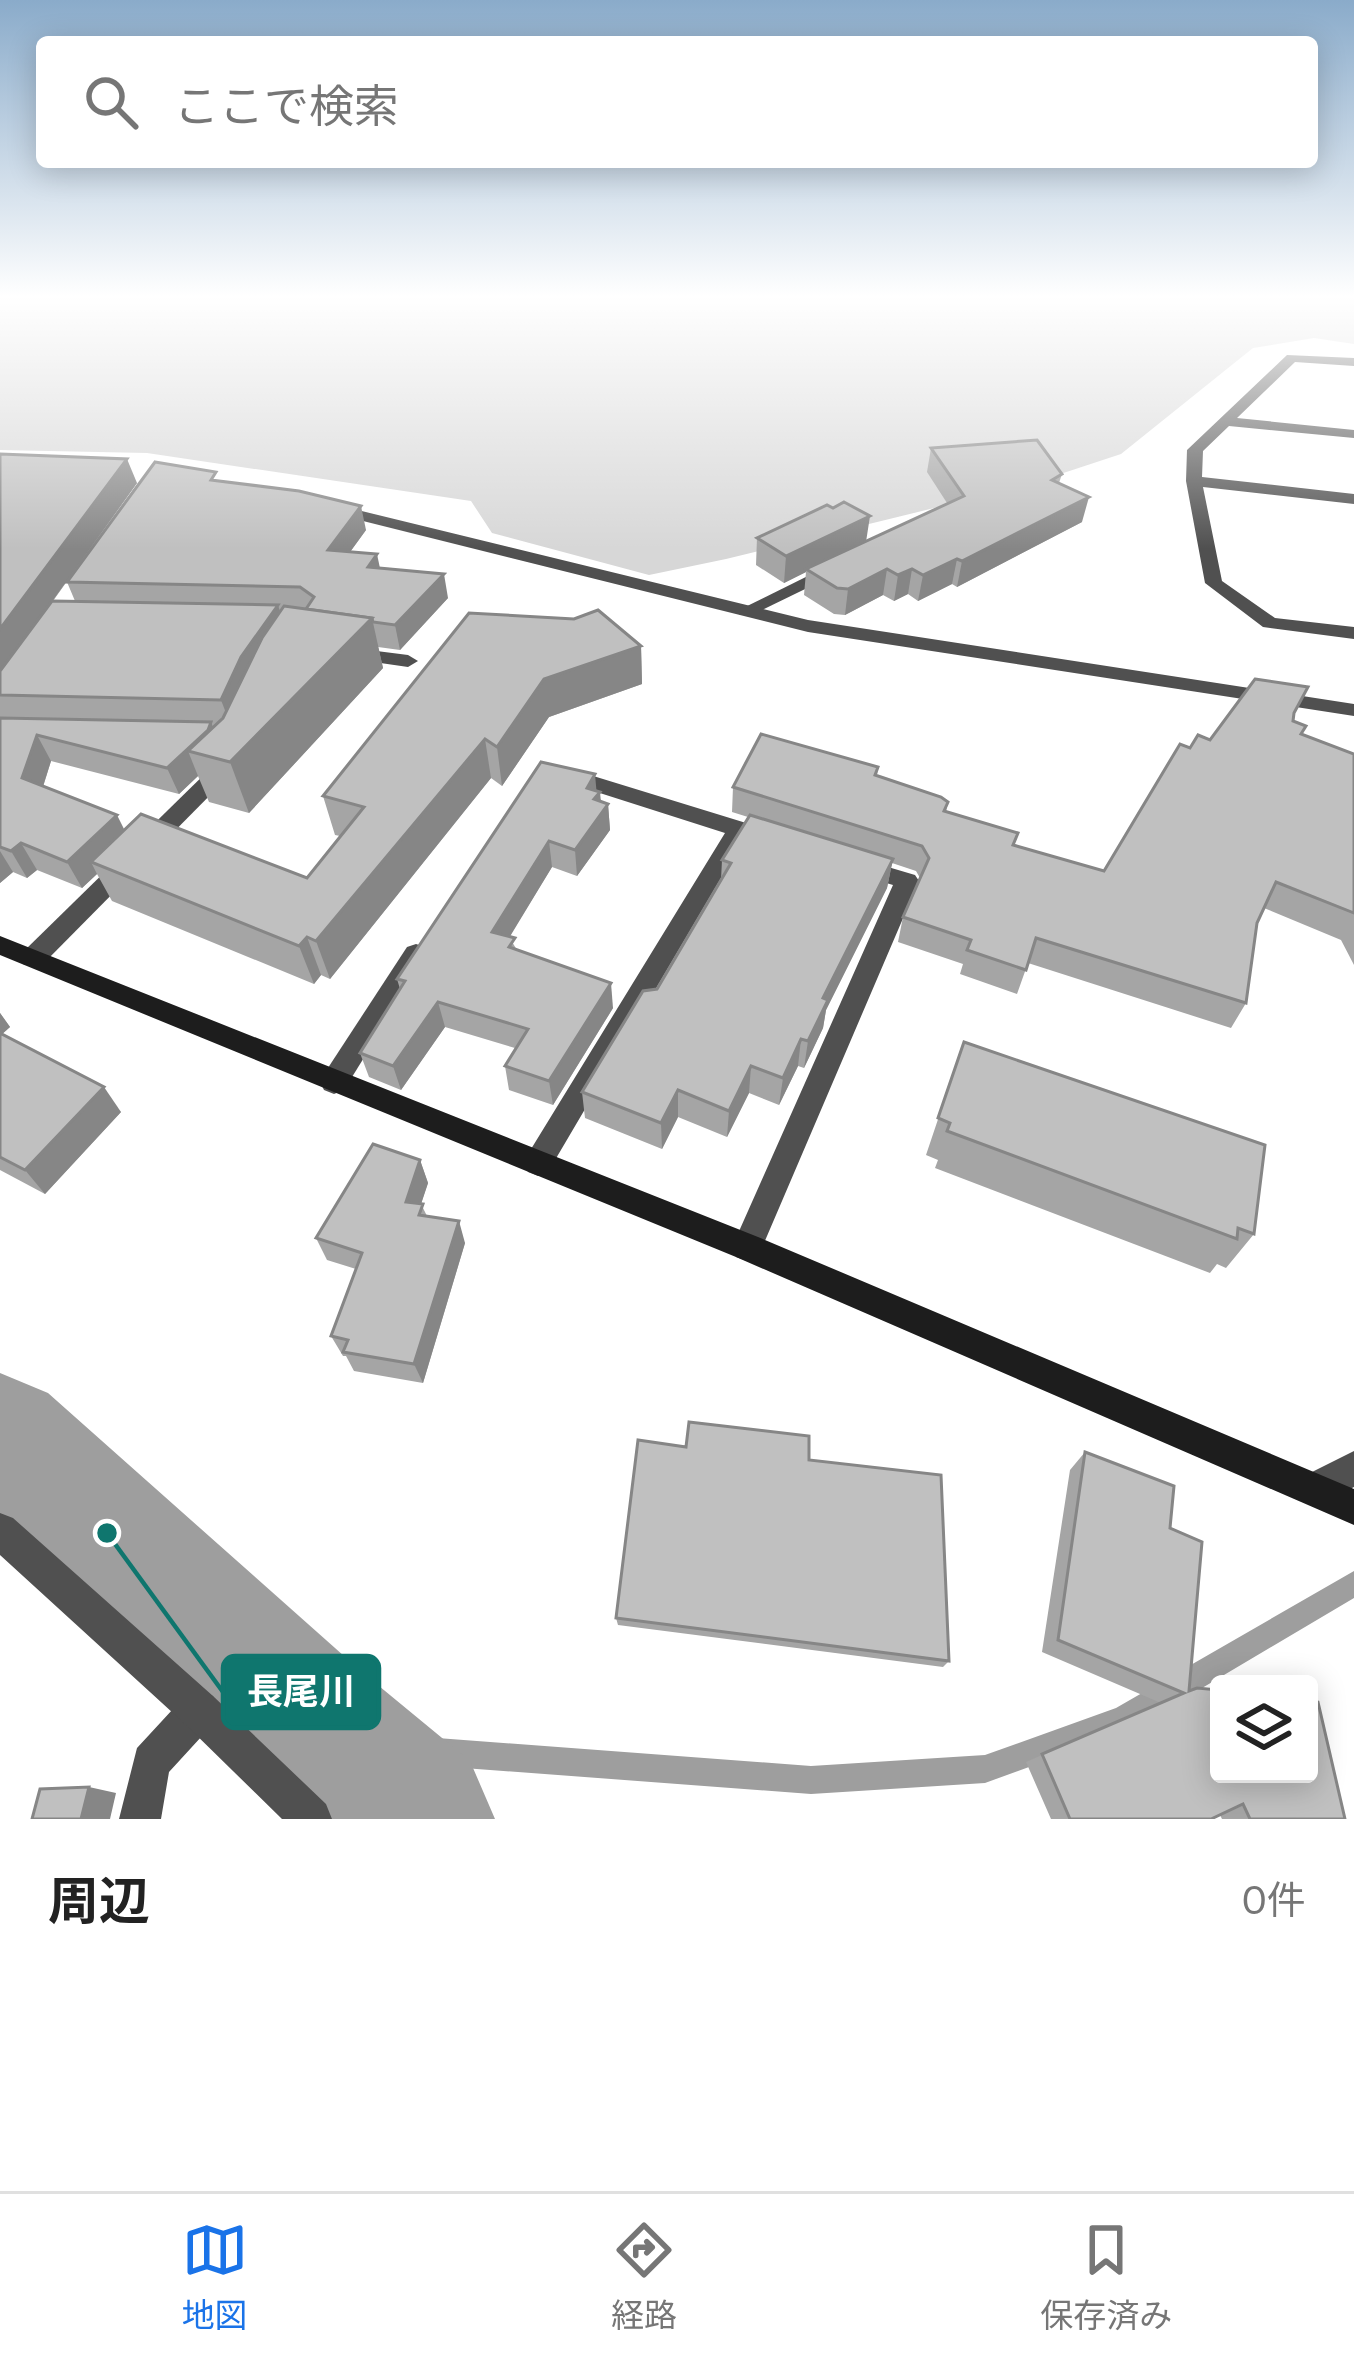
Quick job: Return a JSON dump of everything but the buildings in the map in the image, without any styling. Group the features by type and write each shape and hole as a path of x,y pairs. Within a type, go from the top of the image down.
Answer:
{"street":[{"path":"1269,380 1195,450 1193,481 1214,583 1270,623 1354,633"},
{"path":"1226,421 1354,434"},
{"path":"1193,481 1354,499"},
{"path":"306,502 808,626 1354,710"},
{"path":"746,611 847,561"},
{"path":"338,652 408,661"},
{"path":"33,958 231,762 236,750"},
{"path":"538,766 802,848"},
{"path":"538,1163 739,829"},
{"path":"747,1247 907,881 844,861"},
{"path":"334,1082 436,924"},
{"path":"0,945 747,1247 1354,1507"},
{"path":"1314,1490 1354,1468"},
{"path":"0,1532 199,1710 310,1819"},
{"path":"140,1819 151,1762 199,1710"}],"shaded area":[{"path":"0,380 1213,380 1121,454 1024,486 649,575 492,533 471,501 147,453 0,450"}],"waterway":[{"path":"0,1441 306,1728 412,1819"},
{"path":"318,1743 811,1780 985,1769 1123,1719 1354,1584"}],"place":[{"name":"長尾川","path":"107,1533"}]}
